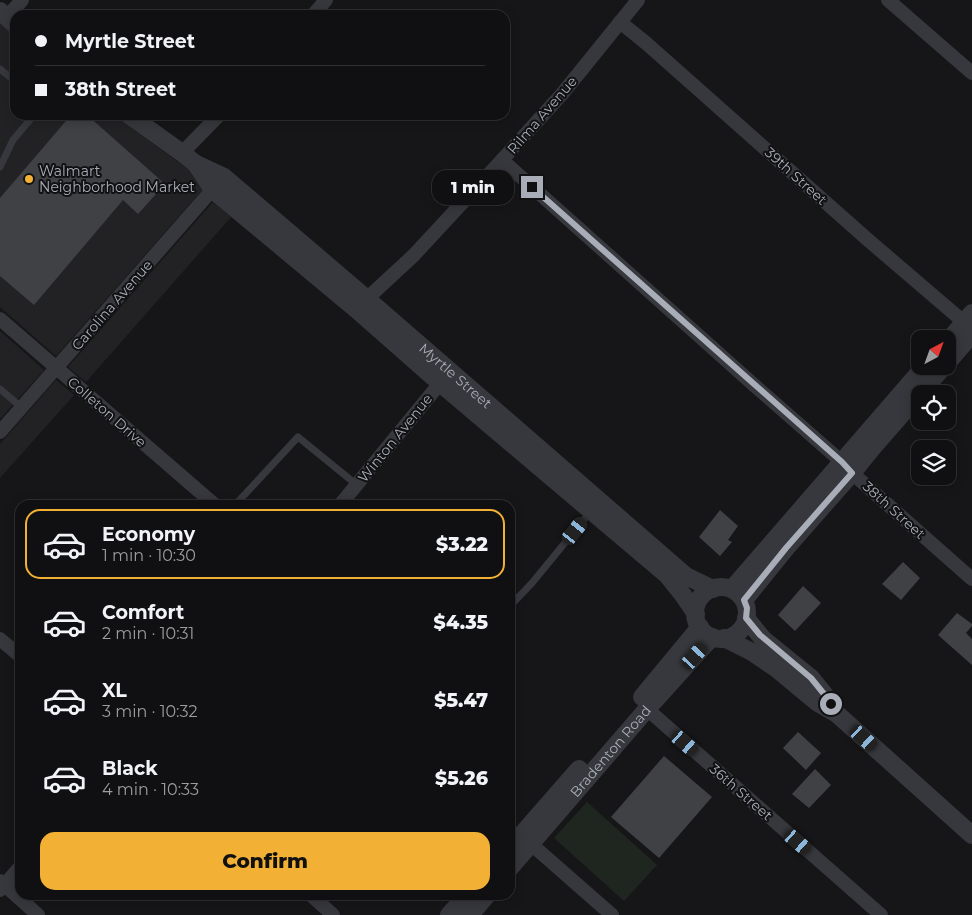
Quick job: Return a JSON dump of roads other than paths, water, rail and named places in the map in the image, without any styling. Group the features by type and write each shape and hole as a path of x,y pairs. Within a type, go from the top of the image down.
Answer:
{"street":[{"path":"13,10 22,0"},
{"path":"317,10 326,0"},
{"name":"Rilma Avenue","path":"361,304 414,255 502,160 562,94 638,0"},
{"path":"888,0 972,73"},
{"name":"39th Street","path":"620,22 867,239 970,324"},
{"name":"Myrtle Street","path":"136,120 189,158 445,377 686,576 713,589"},
{"path":"189,158 216,120"},
{"name":"38th Street","path":"502,160 972,580"},
{"name":"Carolina Avenue","path":"0,432 218,183"},
{"name":"Colleton Drive","path":"0,319 209,500"},
{"path":"956,335 970,324"},
{"path":"956,348 970,324"},
{"name":"Bradenton Road","path":"708,629 735,635 741,630 745,623 741,603 786,548 918,375"},
{"name":"Bradenton Road","path":"847,467 873,447 936,375"},
{"name":"Myrtle Street","path":"445,377 591,511 667,575 708,629 749,650 777,669 818,703 838,714"},
{"name":"Winton Avenue","path":"344,500 445,377"},
{"path":"713,589 724,587 741,603"},
{"name":"Bradenton Road","path":"708,629 697,603 701,596 713,589"},
{"name":"Myrtle Street","path":"741,603 763,638 811,678 838,714 972,835"},
{"name":"Bradenton Road","path":"515,862 647,709 708,629"},
{"name":"Bradenton Road","path":"515,842 639,701 708,629"},
{"path":"0,639 15,652"},
{"name":"36th Street","path":"647,709 881,915"},
{"path":"531,844 612,915"},
{"path":"15,872 1,885 15,896"},
{"path":"20,900 38,915"},
{"path":"316,900 333,915"},
{"path":"449,915 462,900"},
{"path":"470,915 483,900"}],"lane":[{"path":"0,69 10,77"},
{"path":"0,167 13,140 30,120"},
{"path":"0,390 21,408"},
{"path":"240,500 298,437 357,485"},
{"path":"515,601 591,511"}],"place":[{"name":"Walmart Neighborhood Market","path":"29,179"}]}
